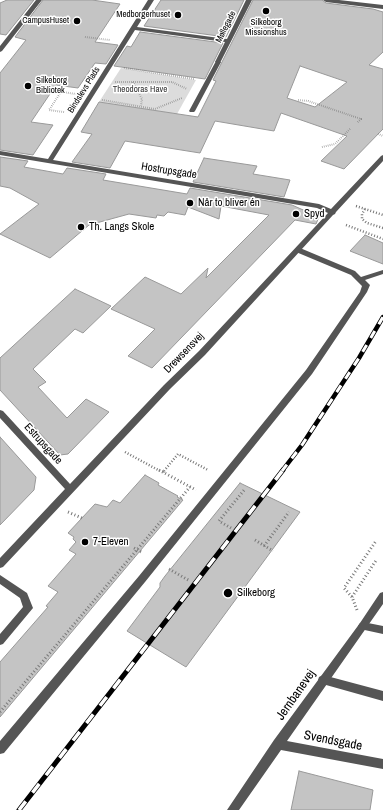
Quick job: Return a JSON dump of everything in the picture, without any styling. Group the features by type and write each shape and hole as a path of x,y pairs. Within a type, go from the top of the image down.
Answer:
{"street":[{"path":"0,50 39,0"},
{"name":"Bindslevs Plads","path":"49,162 126,42 151,0"},
{"name":"Møllegade","path":"192,111 250,0"},
{"path":"326,0 383,7"},
{"path":"134,28 229,41"},
{"name":"Hostrupsgade","path":"0,153 314,205 333,213"},
{"name":"Drewsensvej","path":"0,564 112,445 202,353 333,213 383,157"},
{"path":"0,749 142,579 309,372 363,292 366,285 353,273 298,250"},
{"path":"361,279 383,272"},
{"name":"Estrupsgade","path":"0,413 70,489"},
{"path":"0,579 24,596 28,608 0,641"},
{"name":"Jernbanevej","path":"232,810 383,596"},
{"path":"363,626 383,630"},
{"path":"323,680 383,696"},
{"name":"Svendsgade","path":"278,744 383,764"}],"path":[{"path":"85,36 126,42"},
{"path":"110,66 208,81"},
{"path":"90,98 156,109 181,99 186,93 187,88 172,82 100,82"},
{"path":"133,82 142,99 141,106"},
{"path":"65,86 49,110 79,115"},
{"path":"62,92 74,93"},
{"path":"186,93 200,96"},
{"path":"298,100 308,101 361,120 357,122"},
{"path":"322,147 335,144 351,128"},
{"path":"378,134 383,136"},
{"path":"383,215 365,209 362,214 362,219 367,223 383,228"},
{"path":"346,225 383,239"},
{"path":"112,445 208,496"},
{"path":"163,472 178,454 208,470"},
{"path":"0,712 135,549 190,487"},
{"path":"231,528 220,521 245,489"},
{"path":"264,546 289,512"},
{"path":"255,540 273,551"},
{"path":"352,597 344,588 376,541"},
{"path":"357,590 377,559"}],"green space":[{"name":"Theodoras Have","path":"121,68 196,80 177,114 99,102"}],"building":[{"path":"7,0 34,0 6,35 0,34 0,3"},
{"name":"Silkeborg Bibliotek","path":"43,0 92,0 120,4 95,42 118,45 106,64 95,63 78,88 56,85 31,122 53,125 33,155 0,150 0,73 26,40 15,37"},
{"path":"161,0 244,0 226,37 144,26"},
{"path":"253,0 322,0 326,3 373,9 383,12 383,52 369,65 383,69 383,129 344,169 321,161 347,136 281,113 274,131 215,121 200,153 125,141 110,168 72,162 92,134 81,132 99,102 198,117 216,81 213,80","holes":["300,66 347,82 315,107 287,98"]},
{"path":"140,32 223,43 205,79 114,66 127,46 131,47"},
{"path":"0,157 28,161 24,167 63,174 67,168 106,174 103,180 187,194 190,188 292,205 319,217 316,224 295,220 152,368 128,356 155,329 111,309 145,277 181,294 208,268 206,278 269,215 221,206 219,219 188,207 185,215 168,212 164,216 157,215 156,218 129,214 89,225 50,258 0,234 39,204 10,188 0,186"},
{"path":"204,158 257,166 253,174 290,180 284,197 193,182"},
{"path":"365,235 383,243 383,264 350,251"},
{"path":"75,289 111,306 83,333 75,329 33,369 46,382 38,387 67,418 86,399 109,412 68,454 60,455 0,390 0,358"},
{"path":"0,437 36,477 34,490 0,525"},
{"path":"145,475 159,483 158,485 183,500 0,717 0,662 48,607 46,606 58,592 48,586 76,554 69,550 76,542 73,539 74,537 68,533 95,504 107,507 113,500 120,503"},
{"path":"240,483 300,512 186,667 127,631 160,587 160,583 165,576"},
{"path":"299,771 373,790 370,810 291,810"}],"railway":[{"path":"282,471 302,445 359,358 383,317"},
{"path":"19,810 283,470"}],"place":[{"name":"Silkeborg Missionshus","path":"266,11"},
{"name":"Medborgerhuset","path":"178,15"},
{"name":"CampusHuset","path":"77,21"},
{"name":"Silkeborg Bibliotek","path":"28,86"},
{"name":"Når to bliver én","path":"190,203"},
{"name":"Spyd","path":"296,214"},
{"name":"Th. Langs Skole","path":"81,227"},
{"name":"7-Eleven","path":"85,542"},
{"name":"Silkeborg","path":"228,593"}]}
